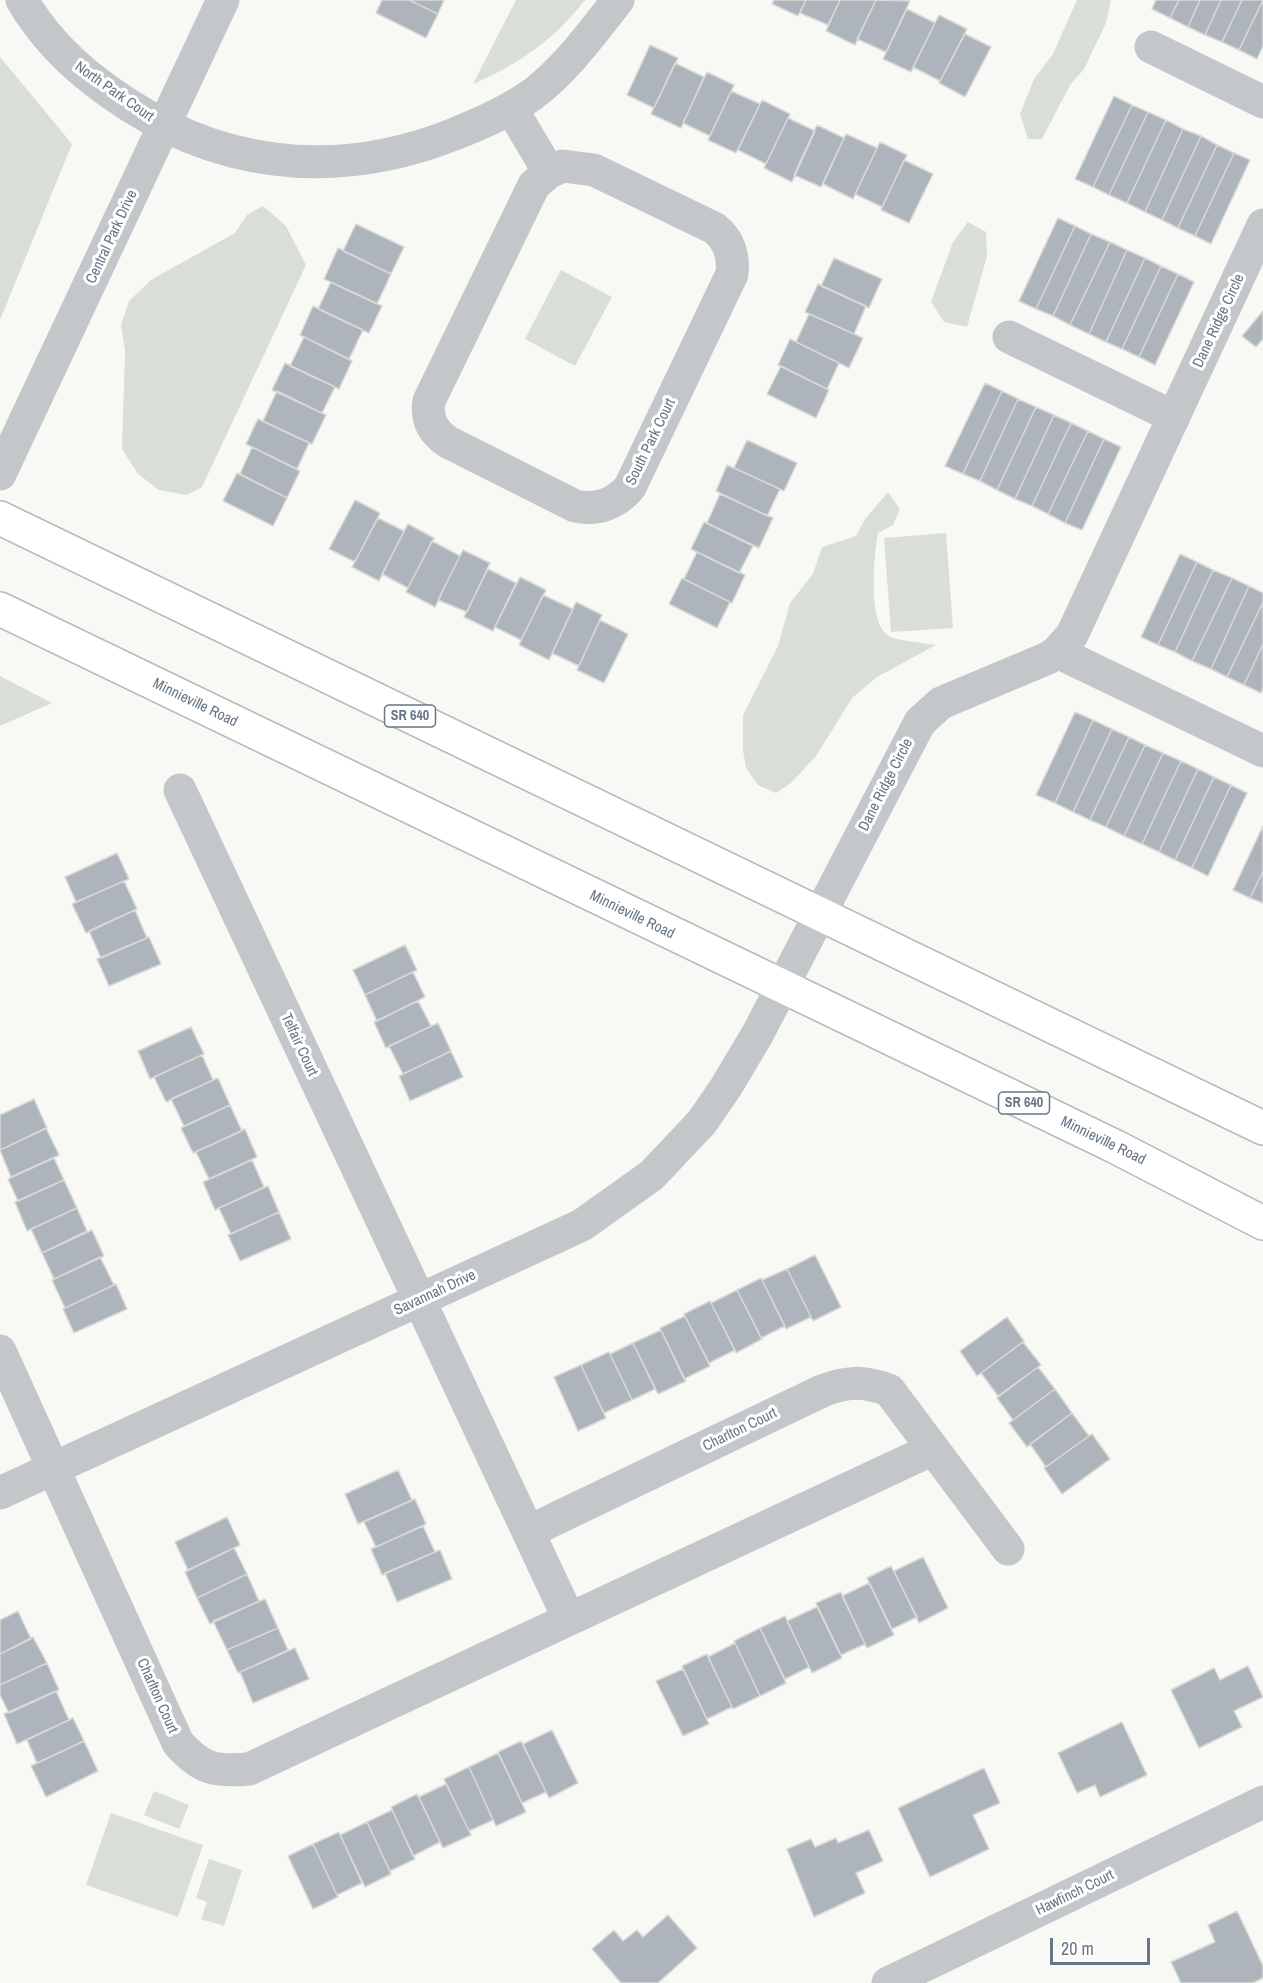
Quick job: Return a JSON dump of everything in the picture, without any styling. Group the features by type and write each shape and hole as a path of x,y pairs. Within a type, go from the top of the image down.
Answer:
{"main road":[{"name":"SR 640","path":"0,518 1263,1128"},
{"name":"Minnieville Road","path":"0,609 1116,1147 1263,1223"}],"street":[{"name":"North Park Court","path":"22,0 47,36 79,70 132,108 164,127"},
{"name":"Central Park Drive","path":"0,474 223,0"},
{"path":"164,127 224,150 285,161 355,160 412,150 481,124 511,108 557,73 618,0"},
{"path":"1151,46 1263,102"},
{"path":"511,108 549,172"},
{"name":"South Park Court","path":"573,166 594,170 714,228 725,239 733,265 732,274 630,487 615,500 596,508 575,506 448,442 435,430 428,410 429,401 534,186 549,172 573,166"},
{"name":"Dane Ridge Circle","path":"782,987 909,739 928,712 954,697 1039,663 1057,652 1082,619 1263,225"},
{"path":"1009,337 1174,417"},
{"path":"1057,652 1263,751"},
{"name":"Telfair Court","path":"180,790 418,1300"},
{"name":"Savannah Drive","path":"0,1493 582,1225 652,1175 702,1122 757,1035 782,987"},
{"path":"418,1300 569,1619"},
{"name":"Charlton Court","path":"0,1351 178,1743 190,1756 213,1769 222,1771 249,1769 933,1449"},
{"name":"Charlton Court","path":"528,1532 844,1383 867,1382 889,1390 1008,1549"},
{"name":"Hawfinch Court","path":"888,1983 1263,1802"}],"shaded area":[{"path":"516,0 585,0 561,27 535,50 490,77 473,84"},
{"path":"1077,0 1111,0 1106,23 1084,69 1070,85 1042,139 1028,139 1020,114 1034,79 1053,54"},
{"path":"0,57 72,144 0,320"},
{"path":"263,206 286,226 306,265 202,487 187,495 159,490 138,474 122,449 125,351 121,325 129,301 151,280 235,233 247,215"},
{"path":"968,222 986,232 987,256 967,327 944,322 931,302 953,242"},
{"path":"561,270 612,297 575,366 525,339"},
{"path":"888,492 900,509 893,525 878,533 874,588 877,618 882,629 893,638 936,645 877,677 852,698 816,756 791,783 776,793 758,785 746,768 743,750 743,715 778,646 790,603 813,574 822,547 856,536 865,519"},
{"path":"946,533 953,628 891,632 884,538"},
{"path":"0,676 52,703 0,726"},
{"path":"154,1791 189,1805 179,1829 144,1815"},
{"path":"111,1813 203,1845 178,1917 86,1885"},
{"path":"209,1859 242,1870 224,1926 201,1919 207,1902 196,1898"}],"building":[{"path":"382,0 409,0 438,14 426,38 376,13"},
{"path":"409,0 444,0 438,14"},
{"path":"774,0 806,0 798,16 772,4"},
{"path":"806,0 840,0 828,25 800,13"},
{"path":"840,0 876,0 855,45 826,31"},
{"path":"876,0 910,1 886,52 857,39"},
{"path":"1156,0 1179,0 1170,18 1152,9"},
{"path":"1179,0 1200,0 1188,27 1170,18"},
{"path":"1200,0 1221,0 1205,35 1188,27"},
{"path":"1221,0 1242,0 1222,42 1205,35"},
{"path":"1242,0 1263,0 1239,50 1222,42"},
{"path":"1263,0 1263,46 1257,59 1239,50"},
{"path":"907,9 935,23 911,72 883,59"},
{"path":"939,15 967,29 940,81 913,67"},
{"path":"965,34 991,47 965,97 939,83"},
{"path":"650,45 678,58 654,108 627,95"},
{"path":"675,63 704,77 681,128 651,114"},
{"path":"707,72 734,85 710,136 683,123"},
{"path":"731,91 760,104 736,153 708,140"},
{"path":"1114,96 1132,105 1093,187 1075,179"},
{"path":"762,100 790,114 766,164 738,150"},
{"path":"1132,105 1148,112 1109,195 1093,187"},
{"path":"1148,112 1166,120 1127,203 1109,195"},
{"path":"788,118 815,131 792,182 764,168"},
{"path":"1166,120 1183,129 1145,212 1127,203"},
{"path":"817,125 844,138 821,187 794,175"},
{"path":"1183,129 1201,136 1162,220 1145,212"},
{"path":"846,134 877,148 853,199 823,184"},
{"path":"1201,136 1217,145 1178,228 1162,220"},
{"path":"880,142 907,155 882,207 855,194"},
{"path":"1217,145 1234,153 1195,236 1178,228"},
{"path":"1234,153 1250,160 1211,244 1195,236"},
{"path":"904,160 933,174 909,223 881,210"},
{"path":"1058,218 1075,226 1036,309 1019,301"},
{"path":"356,224 404,247 391,274 343,251"},
{"path":"1075,226 1091,234 1053,316 1036,309"},
{"path":"1091,234 1110,242 1070,325 1053,316"},
{"path":"1110,242 1127,250 1089,334 1070,325"},
{"path":"338,248 391,274 377,304 324,279"},
{"path":"1127,250 1145,258 1106,342 1089,334"},
{"path":"834,258 882,279 869,308 821,286"},
{"path":"1145,258 1161,266 1122,349 1106,342"},
{"path":"1161,266 1178,274 1139,357 1122,349"},
{"path":"1178,274 1194,282 1155,365 1139,357"},
{"path":"331,282 382,306 369,333 318,309"},
{"path":"818,284 866,306 854,334 805,312"},
{"path":"313,306 363,330 349,359 300,335"},
{"path":"1263,311 1263,339 1256,347 1242,336"},
{"path":"809,314 863,338 849,368 796,342"},
{"path":"304,337 352,361 339,389 290,366"},
{"path":"790,339 839,363 827,389 778,365"},
{"path":"285,363 335,387 322,413 272,390"},
{"path":"781,366 829,390 816,418 767,394"},
{"path":"985,383 1002,391 963,474 945,466"},
{"path":"277,391 326,415 312,444 263,421"},
{"path":"1002,391 1018,399 980,481 963,474"},
{"path":"1018,399 1036,407 997,490 980,481"},
{"path":"1036,407 1054,415 1015,499 997,490"},
{"path":"1054,415 1071,423 1032,506 1015,499"},
{"path":"258,419 309,443 297,469 246,444"},
{"path":"1071,423 1088,431 1048,514 1032,506"},
{"path":"1088,431 1104,439 1065,523 1048,514"},
{"path":"1104,439 1121,447 1082,530 1065,523"},
{"path":"747,440 797,463 784,491 734,468"},
{"path":"252,447 300,471 287,498 240,474"},
{"path":"727,465 780,489 767,516 716,491"},
{"path":"237,473 287,498 273,526 223,501"},
{"path":"720,494 773,518 759,548 707,523"},
{"path":"355,500 380,513 355,562 329,549"},
{"path":"378,518 404,531 379,581 352,567"},
{"path":"704,522 753,546 739,573 691,549"},
{"path":"408,524 434,538 408,588 382,574"},
{"path":"432,541 460,556 435,607 406,592"},
{"path":"463,550 490,563 467,612 438,600"},
{"path":"697,552 745,575 732,603 684,579"},
{"path":"1180,554 1197,562 1158,645 1141,637"},
{"path":"1197,562 1213,570 1175,652 1158,645"},
{"path":"488,569 516,583 493,631 464,617"},
{"path":"1213,570 1232,578 1192,661 1175,652"},
{"path":"520,577 546,590 521,640 495,627"},
{"path":"682,578 730,602 717,628 669,604"},
{"path":"1232,578 1249,586 1211,669 1192,661"},
{"path":"1249,586 1263,593 1263,602 1227,677 1211,669"},
{"path":"543,595 573,609 549,660 519,645"},
{"path":"576,602 602,615 579,666 552,653"},
{"path":"1263,602 1263,644 1244,685 1227,677"},
{"path":"600,620 628,634 604,683 577,670"},
{"path":"1263,644 1263,688 1261,693 1244,685"},
{"path":"1075,712 1093,720 1055,803 1036,795"},
{"path":"1093,720 1112,729 1073,812 1055,803"},
{"path":"1112,729 1129,737 1090,820 1073,812"},
{"path":"1129,737 1145,745 1106,827 1090,820"},
{"path":"1145,745 1163,753 1124,836 1106,827"},
{"path":"1163,753 1181,761 1142,844 1124,836"},
{"path":"1181,761 1198,769 1159,852 1142,844"},
{"path":"1198,769 1214,777 1175,860 1159,852"},
{"path":"1214,777 1231,785 1192,868 1175,860"},
{"path":"1231,785 1247,793 1208,876 1192,868"},
{"path":"1263,826 1263,871 1250,898 1233,890"},
{"path":"117,853 129,879 76,902 65,877"},
{"path":"1263,871 1263,903 1250,898"},
{"path":"124,881 137,909 86,933 72,904"},
{"path":"135,910 147,938 101,958 89,931"},
{"path":"149,937 161,964 109,986 97,959"},
{"path":"405,945 417,970 365,995 353,970"},
{"path":"413,972 425,997 377,1021 365,995"},
{"path":"418,1001 431,1026 386,1048 374,1022"},
{"path":"438,1023 451,1051 403,1074 389,1046"},
{"path":"191,1027 204,1054 150,1079 138,1051"},
{"path":"451,1051 463,1077 410,1101 399,1076"},
{"path":"202,1055 213,1080 166,1102 154,1077"},
{"path":"218,1078 230,1105 184,1126 171,1099"},
{"path":"34,1099 47,1128 0,1150 0,1115"},
{"path":"230,1105 242,1131 193,1153 181,1128"},
{"path":"46,1128 59,1155 11,1177 0,1150"},
{"path":"245,1129 257,1157 209,1179 196,1152"},
{"path":"54,1158 64,1180 18,1201 8,1179"},
{"path":"252,1160 264,1187 215,1210 203,1182"},
{"path":"64,1180 77,1208 27,1231 15,1202"},
{"path":"268,1186 279,1212 231,1234 219,1208"},
{"path":"77,1208 87,1231 42,1253 31,1229"},
{"path":"279,1212 291,1239 240,1261 228,1235"},
{"path":"92,1230 104,1256 54,1279 42,1253"},
{"path":"815,1255 841,1307 813,1321 787,1269"},
{"path":"100,1257 114,1285 65,1308 52,1280"},
{"path":"787,1269 811,1317 786,1329 762,1280"},
{"path":"761,1278 785,1326 761,1338 737,1290"},
{"path":"116,1284 127,1309 74,1333 63,1309"},
{"path":"737,1290 762,1339 736,1353 711,1303"},
{"path":"710,1301 735,1350 709,1363 684,1314"},
{"path":"685,1316 710,1366 684,1379 660,1328"},
{"path":"1007,1317 1024,1341 977,1376 960,1351"},
{"path":"661,1330 686,1381 658,1394 633,1343"},
{"path":"1023,1342 1041,1365 998,1396 981,1373"},
{"path":"633,1343 655,1389 632,1400 610,1354"},
{"path":"609,1352 632,1400 604,1413 581,1365"},
{"path":"581,1365 606,1418 578,1431 554,1377"},
{"path":"1038,1367 1055,1389 1013,1420 997,1398"},
{"path":"1055,1389 1072,1413 1027,1447 1009,1423"},
{"path":"1072,1413 1089,1436 1046,1467 1030,1444"},
{"path":"1092,1434 1110,1459 1062,1494 1044,1468"},
{"path":"398,1470 412,1500 358,1524 345,1494"},
{"path":"415,1499 426,1524 376,1547 364,1522"},
{"path":"227,1517 240,1545 188,1570 175,1542"},
{"path":"423,1526 435,1552 382,1575 371,1549"},
{"path":"234,1548 247,1574 197,1598 185,1572"},
{"path":"440,1550 452,1579 397,1602 385,1573"},
{"path":"923,1557 948,1608 919,1623 894,1571"},
{"path":"891,1566 917,1617 892,1629 867,1578"},
{"path":"247,1574 259,1601 210,1624 197,1598"},
{"path":"869,1583 894,1635 867,1648 842,1596"},
{"path":"841,1592 865,1644 841,1655 816,1603"},
{"path":"265,1599 278,1628 227,1650 213,1621"},
{"path":"817,1607 842,1658 812,1673 787,1621"},
{"path":"18,1611 31,1639 0,1654 0,1620"},
{"path":"785,1616 809,1667 785,1679 760,1628"},
{"path":"278,1628 288,1650 238,1673 227,1650"},
{"path":"760,1628 786,1683 760,1696 734,1641"},
{"path":"33,1637 47,1663 0,1685 0,1654"},
{"path":"735,1643 760,1696 733,1709 708,1657"},
{"path":"295,1648 309,1679 253,1703 240,1672"},
{"path":"707,1654 732,1707 707,1719 682,1666"},
{"path":"47,1663 59,1690 9,1713 0,1695 0,1685"},
{"path":"1248,1666 1263,1697 1234,1711 1242,1727 1199,1748 1171,1690 1214,1668 1220,1680"},
{"path":"683,1669 709,1724 683,1736 656,1681"},
{"path":"56,1691 69,1720 17,1744 4,1714"},
{"path":"73,1718 84,1741 37,1763 27,1740"},
{"path":"1122,1722 1147,1775 1100,1797 1095,1785 1077,1793 1058,1753"},
{"path":"552,1730 578,1783 549,1798 523,1744"},
{"path":"84,1741 98,1771 46,1797 31,1766"},
{"path":"521,1741 546,1792 522,1803 498,1752"},
{"path":"498,1753 526,1812 496,1826 469,1767"},
{"path":"469,1767 493,1820 469,1831 444,1779"},
{"path":"984,1768 1000,1803 973,1815 989,1849 930,1877 898,1808"},
{"path":"446,1784 471,1835 443,1848 419,1797"},
{"path":"417,1794 440,1842 413,1856 391,1807"},
{"path":"392,1810 415,1859 390,1871 367,1822"},
{"path":"367,1822 391,1874 365,1887 340,1835"},
{"path":"869,1830 883,1861 856,1873 865,1893 814,1917 787,1849 811,1839 815,1847 836,1838 838,1843"},
{"path":"339,1832 362,1883 337,1895 313,1844"},
{"path":"313,1844 338,1897 313,1909 288,1856"},
{"path":"1237,1911 1263,1966 1263,1978 1253,1983 1181,1983 1171,1962 1215,1942 1208,1925"},
{"path":"668,1915 697,1948 658,1983 621,1983 592,1949 614,1930 623,1941 637,1930 643,1937"}]}
